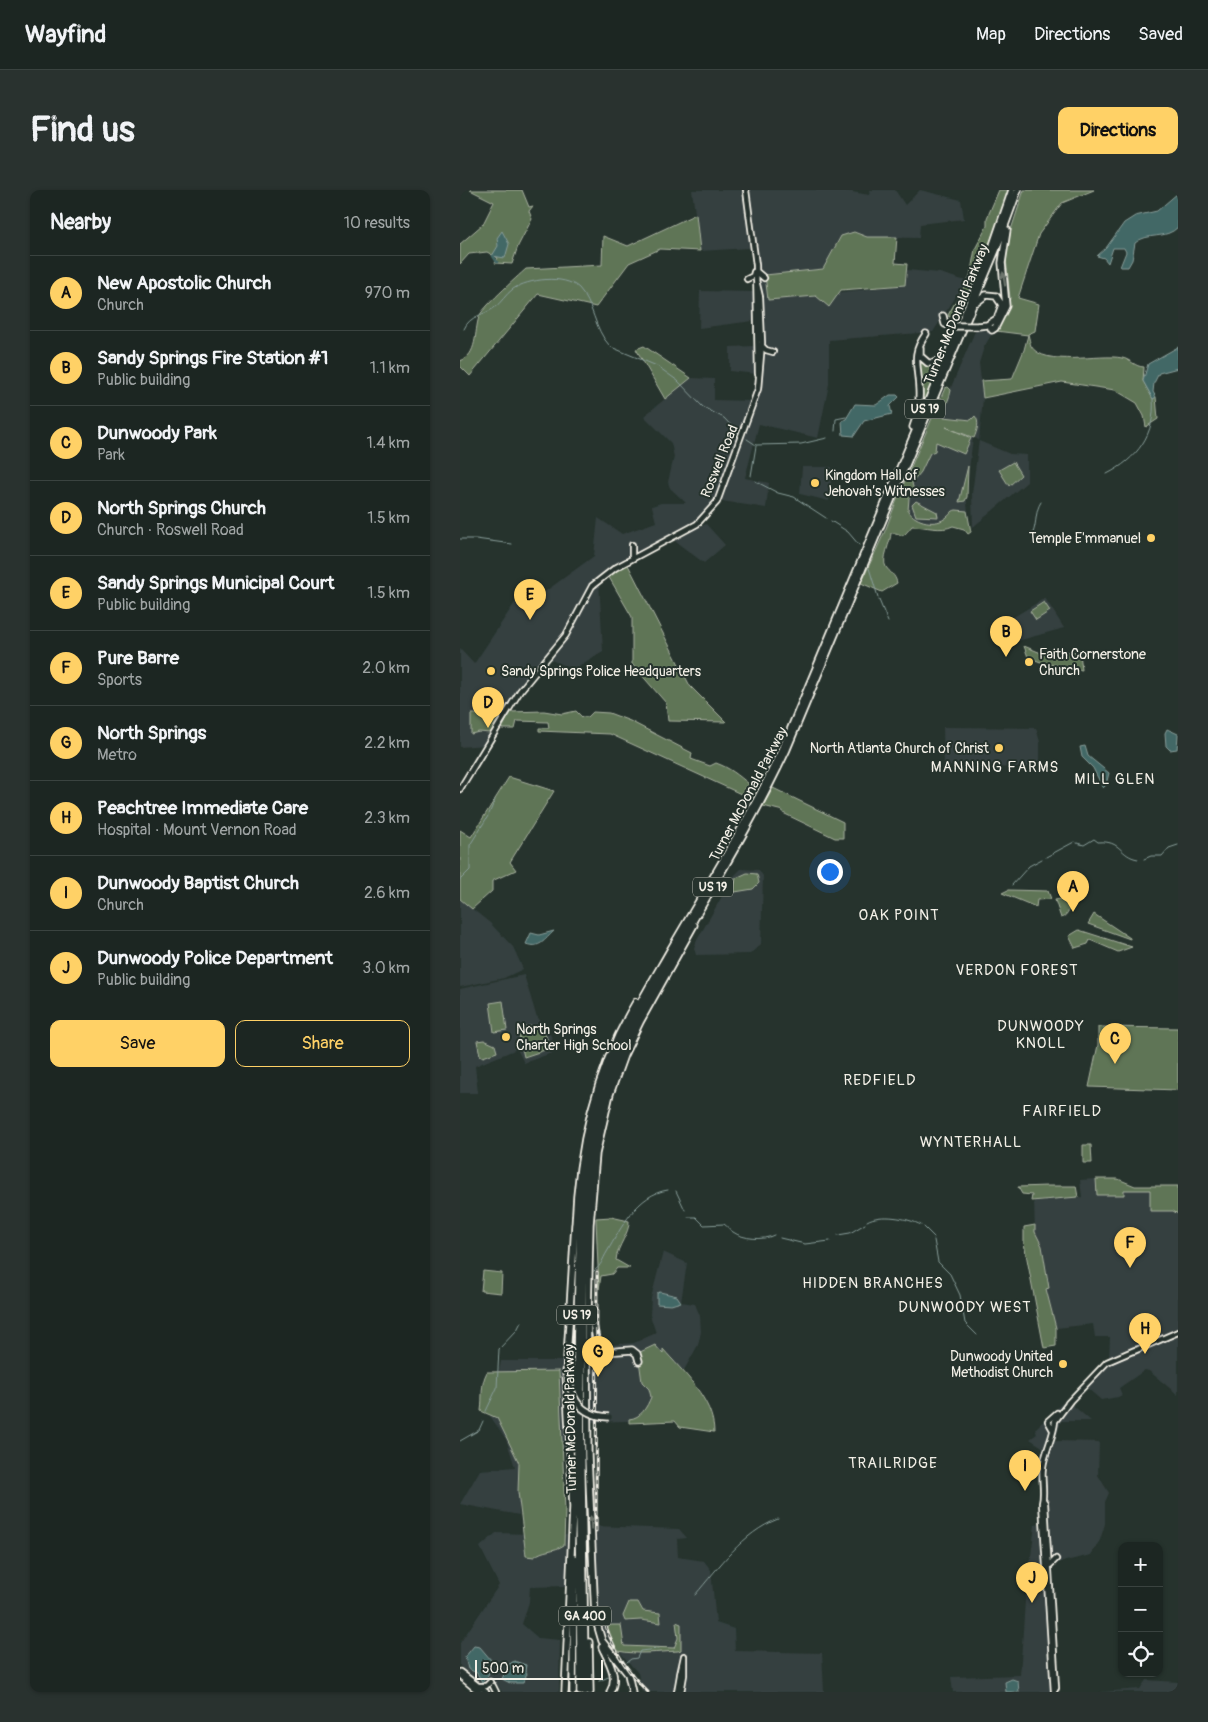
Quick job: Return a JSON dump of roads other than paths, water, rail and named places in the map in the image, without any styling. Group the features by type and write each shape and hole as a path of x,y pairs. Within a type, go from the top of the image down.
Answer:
{"highway":[{"name":"Turner McDonald Parkway","path":"580,1692 580,1551 575,1406 584,1171 594,1116 611,1062 628,1025 770,775 962,320 1012,190"},
{"name":"Turner McDonald Parkway","path":"585,1692 585,1540 581,1446 581,1353 586,1215 593,1144 607,1090 626,1041 754,815 787,749 1000,241 1018,190"},
{"path":"994,326 1006,306 1002,252 1018,190"},
{"path":"951,358 980,298 990,294 999,299 1002,306 994,326"},
{"path":"943,316 945,325 978,326 987,324 994,326"},
{"path":"888,497 917,415 919,391 916,356 919,344 928,334 920,353 923,360 933,363 943,358 962,320"},
{"path":"610,1692 614,1682 613,1671 596,1632 588,1456 589,1237 596,1154 610,1094 632,1037 687,940 698,914"},
{"path":"575,1692 573,1528 566,1374 575,1224 584,1141 598,1083 630,1013 657,974"},
{"path":"575,1224 568,1381 573,1398 587,1412 609,1417"},
{"path":"589,1237 594,1353"},
{"path":"591,1314 598,1349 604,1352 632,1350 638,1357"},
{"path":"564,1692 573,1528"},
{"name":"US 19","path":"585,1540 590,1692"},
{"path":"575,1692 576,1595 580,1551"},
{"path":"594,1602 596,1626 602,1641 628,1674 632,1692"}],"main road":[{"name":"Roswell Road","path":"460,787 520,691 566,635 592,586 608,572 638,554 693,526 712,509 725,483 756,395 761,371 762,346 756,268 746,190"},
{"path":"756,268 759,276 765,279 757,290 747,281 753,276 756,268"},
{"name":"Roswell Road","path":"756,395 758,366 757,290"},
{"path":"762,346 766,350 773,352"},
{"path":"632,545 632,556"},
{"name":"Roswell Road","path":"554,651 590,584 605,571 638,554"},
{"path":"1053,1434 1053,1428 1048,1421 1104,1367 1135,1350 1178,1332"},
{"path":"1055,1692 1049,1620 1043,1465 1055,1430 1055,1419 1070,1401"},
{"path":"1043,1500 1048,1550 1055,1692"},
{"path":"1048,1550 1055,1558 1049,1566"},
{"path":"1044,1625 1049,1620"},
{"path":"460,1672 486,1692"},
{"path":"677,1692 682,1674 681,1692"},
{"path":"460,1676 479,1692"},
{"path":"476,1686 492,1684 496,1692"}],"water":[{"path":"1178,193 1178,227 1168,233 1145,238 1135,243 1132,260 1128,267 1120,267 1126,252 1124,248 1113,248 1108,263 1104,258 1097,256 1106,248 1124,223 1135,216 1157,211"},
{"path":"502,231 509,244 505,258 492,256 498,246 497,238"},
{"path":"1178,347 1178,368 1159,373 1154,383 1153,392 1156,397 1153,399 1143,381 1148,364"},
{"path":"890,395 897,395 899,397 890,406 892,414 864,421 854,436 843,435 842,421 846,419 855,404 876,405"},
{"path":"1167,729 1178,734 1177,749 1170,750 1166,746 1165,733"},
{"path":"1085,746 1088,756 1109,773 1106,785 1103,788 1093,768 1082,757 1080,747"},
{"path":"554,931 538,944 526,944 531,933 539,935"},
{"path":"657,1293 677,1296 681,1302 671,1305 657,1304"},
{"path":"474,1646 480,1647 491,1660 488,1676 482,1682 477,1673 468,1669 465,1657"},
{"path":"514,1661 526,1665 525,1671 527,1674 523,1683 510,1683 502,1679 508,1665"},
{"path":"1012,1679 1018,1681 1019,1692 1006,1692 1005,1682"}],"waterway":[{"path":"493,256 497,262"},
{"path":"464,329 473,318 497,306 513,289 537,281 555,280 572,284 584,294 600,332 609,345"},
{"path":"611,347 657,366 678,381 703,407 724,418 738,433"},
{"path":"1107,474 1127,461 1142,444 1148,434 1151,423 1153,399"},
{"path":"835,431 836,419 846,417"},
{"path":"747,439 756,445 801,444 827,438"},
{"path":"751,476 756,446"},
{"path":"755,481 778,493 794,497 826,518"},
{"path":"1033,533 1041,502"},
{"path":"831,521 848,532 859,545"},
{"path":"460,539 476,539 512,544"},
{"path":"869,568 878,597"},
{"path":"879,600 888,622"},
{"path":"489,814 495,800"},
{"path":"470,856 470,845 488,816"},
{"path":"1077,843 1084,845 1094,839 1098,842 1112,843 1127,855 1138,859"},
{"path":"1046,857 1074,842"},
{"path":"1144,859 1151,856 1162,856 1169,848 1178,845"},
{"path":"460,880 470,870 470,858"},
{"path":"1012,885 1029,866 1042,859"},
{"path":"594,1271 624,1223 639,1205 647,1198 668,1190"},
{"path":"676,1191 685,1210"},
{"path":"688,1217 696,1217 704,1225 724,1224 733,1232 747,1238 759,1239 774,1235"},
{"path":"867,1221 879,1217 894,1217 921,1225"},
{"path":"838,1235 850,1233 865,1224"},
{"path":"924,1227 934,1237"},
{"path":"780,1238 805,1244 830,1241"},
{"path":"934,1240 938,1262 950,1274 960,1295 965,1323 977,1335"},
{"path":"486,1411 497,1388 499,1349 517,1330 521,1322"},
{"path":"460,1441 479,1430 483,1421"},
{"path":"695,1595 732,1551 753,1533 778,1519"},
{"path":"627,1662 637,1658 640,1651 658,1649"},
{"path":"599,1681 611,1676"}],"railway":[{"path":"596,1531 597,1272"},
{"path":"606,1626 623,1662 648,1692"}],"place":[{"name":"Kingdom Hall of Jehovah’s Witnesses","path":"815,483"},
{"name":"Temple E'mmanuel","path":"1151,538"},
{"name":"Sandy Springs Municipal Court","path":"530,620"},
{"name":"Sandy Springs Fire Station #1","path":"1006,657"},
{"name":"Faith Cornerstone Church","path":"1029,662"},
{"name":"Sandy Springs Police Headquarters","path":"491,671"},
{"name":"North Springs Church","path":"488,728"},
{"name":"North Atlanta Church of Christ","path":"999,748"},
{"name":"New Apostolic Church","path":"1073,912"},
{"name":"North Springs Charter High School","path":"506,1037"},
{"name":"Dunwoody Park","path":"1115,1064"},
{"name":"Pure Barre","path":"1130,1268"},
{"name":"Peachtree Immediate Care","path":"1145,1354"},
{"name":"Dunwoody United Methodist Church","path":"1063,1364"},
{"name":"North Springs","path":"598,1377"},
{"name":"Dunwoody Baptist Church","path":"1025,1491"},
{"name":"Dunwoody Police Department","path":"1032,1603"}],"district":[{"name":"MANNING FARMS","path":"995,767"},
{"name":"MILL GLEN","path":"1115,779"},
{"name":"OAK POINT","path":"899,915"},
{"name":"VERDON FOREST","path":"1017,970"},
{"name":"DUNWOODY KNOLL","path":"1041,1034"},
{"name":"REDFIELD","path":"880,1080"},
{"name":"FAIRFIELD","path":"1062,1111"},
{"name":"WYNTERHALL","path":"971,1142"},
{"name":"HIDDEN BRANCHES","path":"873,1283"},
{"name":"DUNWOODY WEST","path":"965,1307"},
{"name":"TRAILRIDGE","path":"893,1463"}]}
